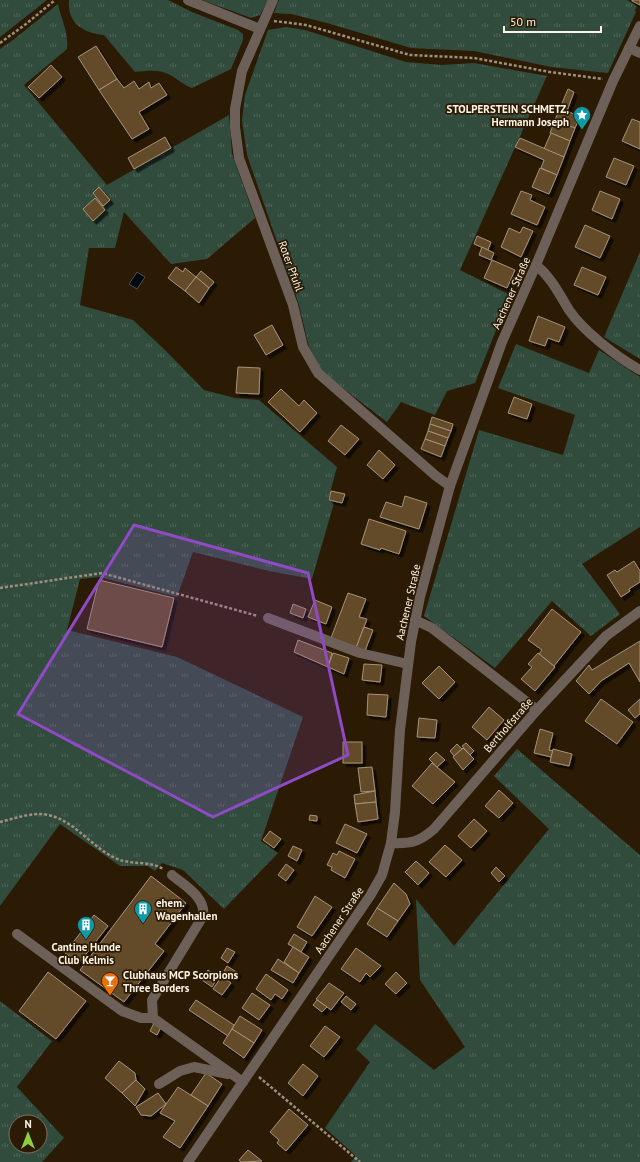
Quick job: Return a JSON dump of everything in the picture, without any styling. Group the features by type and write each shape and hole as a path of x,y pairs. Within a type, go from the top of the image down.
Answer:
{"street":[{"path":"188,0 262,25"},
{"name":"Roter Pfuhl","path":"273,0 242,71 237,91 235,110 239,158 293,305 303,347 318,373 436,476 450,486"},
{"name":"Aachener Straße","path":"188,1162 370,896 382,875 391,843 408,664 415,620 450,486 499,349 536,266 614,81 640,26"},
{"path":"629,48 640,53"},
{"path":"536,266 555,284 570,310 580,324 590,334 640,370"},
{"name":"Bertholfstraße","path":"391,843 413,842 424,838 434,829 537,710 606,636 640,611"},
{"path":"268,618 360,654 408,664"},
{"path":"415,620 432,628 537,710"},
{"path":"153,1018 152,1000 203,916 204,908 201,900 172,875"},
{"path":"17,934 122,1011 141,1018 153,1018 243,1082"},
{"path":"159,1084 180,1071 194,1067 232,1074"}],"path":[{"path":"0,43 55,0"},
{"path":"262,25 306,25 410,55 474,58 550,72 593,77"},
{"path":"0,588 102,573 268,618"},
{"path":"0,822 40,814 60,818 113,858 130,864 158,866 172,875"},
{"path":"251,1071 360,1162"}],"highlighted area":[{"path":"134,525 308,573 348,755 213,817 18,714"}],"green space":[{"path":"0,0 47,0 0,37"},
{"path":"69,0 168,0 192,12 238,30 243,34 243,40 231,69 192,88 166,73 153,71 135,72 104,35 89,32 74,21 69,8"},
{"path":"202,0 268,0 260,15 251,18"},
{"path":"279,0 627,0 637,6 635,10 636,12 608,73 551,67 474,51 411,48 327,23 291,14 274,13"},
{"path":"58,4 66,32 67,49 24,85 107,185 229,115 232,154 255,218 207,259 171,264 124,212 115,248 89,248 80,305 133,320 204,390 235,398 259,400 337,467 328,500 334,503 312,579 269,571 193,552 177,597 100,577 80,579 67,630 177,657 303,717 261,841 278,853 224,909 183,870 162,863 155,871 148,866 120,866 60,824 0,906 0,49"},
{"path":"286,27 305,30 406,62 442,65 474,63 547,76 460,270 510,295 475,383 447,391 435,415 401,402 387,422 323,373 309,347 299,305 247,155 242,120 245,95 268,30"},
{"path":"640,252 640,359 604,337"},
{"path":"516,344 589,373 599,350 640,377 640,527 582,564 620,614 591,636 552,601 495,668 424,616 479,430 563,455 575,415 498,388"},
{"path":"517,749 640,855 640,1162 351,1162 356,1156 325,1128 370,1062 356,1049 375,1024 434,1070 465,1047 420,980 416,899 454,946 549,829 494,776"},
{"path":"0,1001 52,1041 17,1087 42,1114 8,1114 8,1154 48,1154 48,1121 64,1138 42,1162 0,1162"}],"shaded area":[{"path":"137,272 145,277 137,289 129,284"}],"building":[{"path":"640,0 640,5 632,1"},
{"path":"96,46 117,79 99,90 78,57"},
{"path":"51,65 62,77 39,98 28,87"},
{"path":"117,79 124,88 134,81 139,89 149,82 151,88 159,83 167,95 139,112 149,129 132,139 99,90"},
{"path":"568,89 574,92 567,111 580,117 575,128 555,120"},
{"path":"632,119 640,122 640,149 622,141"},
{"path":"555,120 575,128 570,141 550,133"},
{"path":"551,133 570,141 564,157 544,149"},
{"path":"165,137 171,148 134,169 128,158"},
{"path":"520,138 564,157 557,175 541,168 544,160 515,147"},
{"path":"614,158 634,166 626,185 606,177"},
{"path":"540,168 557,175 549,194 532,187"},
{"path":"99,187 110,200 103,206 93,193"},
{"path":"521,191 532,195 530,200 545,207 537,225 511,214"},
{"path":"600,191 620,199 612,219 592,210"},
{"path":"95,198 105,210 93,221 83,209"},
{"path":"585,225 610,236 600,258 575,247"},
{"path":"523,227 533,231 521,257 501,247 509,228 520,233"},
{"path":"477,236 491,242 488,250 474,244"},
{"path":"482,247 494,253 491,260 479,255"},
{"path":"492,260 515,270 507,288 484,278"},
{"path":"176,267 183,272 185,268 196,277 185,291 168,278"},
{"path":"582,267 606,277 598,295 574,285"},
{"path":"201,271 214,282 209,288 196,277"},
{"path":"196,277 209,288 199,303 185,291"},
{"path":"538,316 565,327 559,342 548,338 545,346 529,341"},
{"path":"272,325 283,345 266,355 254,335"},
{"path":"238,367 260,368 259,394 236,393"},
{"path":"281,389 299,406 304,400 317,413 300,432 268,402"},
{"path":"514,397 532,404 527,419 508,413"},
{"path":"432,417 453,424 451,431 430,424"},
{"path":"430,424 451,431 448,438 428,431"},
{"path":"341,425 359,439 345,455 328,441"},
{"path":"428,431 448,438 445,446 425,439"},
{"path":"425,439 445,446 441,457 421,449"},
{"path":"379,450 395,465 383,479 367,465"},
{"path":"331,491 345,494 342,503 329,500"},
{"path":"405,496 427,503 419,529 380,517 386,502 402,507"},
{"path":"369,519 406,531 399,554 381,548 380,550 361,544"},
{"path":"634,561 640,571 640,582 629,589 630,591 621,597 607,575 615,570 617,572"},
{"path":"99,580 174,598 162,647 87,629"},
{"path":"348,593 366,599 359,617 367,619 356,648 331,638"},
{"path":"315,600 332,607 326,624 308,617"},
{"path":"293,604 306,609 303,618 290,613"},
{"path":"552,609 581,632 554,666 539,654 542,650 528,640"},
{"path":"364,627 373,630 365,651 356,648"},
{"path":"298,640 332,653 328,667 294,652"},
{"path":"640,641 640,682 629,663 601,681 589,694 576,681 589,665 592,670"},
{"path":"333,653 349,658 344,674 328,667"},
{"path":"538,653 555,667 535,691 521,679 532,667 528,664"},
{"path":"364,664 382,665 380,682 362,680"},
{"path":"439,666 455,682 439,699 422,683"},
{"path":"368,694 388,695 386,717 367,715"},
{"path":"601,699 633,722 617,744 585,721"},
{"path":"640,699 640,714 635,718 628,710"},
{"path":"489,707 504,720 487,740 472,727"},
{"path":"419,718 437,720 435,738 417,737"},
{"path":"540,729 553,733 549,750 553,751 551,757 534,753"},
{"path":"343,742 362,742 362,763 343,763"},
{"path":"466,743 474,751 470,755 462,746"},
{"path":"457,744 462,749 454,756 450,751"},
{"path":"463,748 474,759 463,770 453,757"},
{"path":"553,749 572,754 569,766 550,762"},
{"path":"436,752 445,760 437,767 429,759"},
{"path":"432,763 455,782 433,804 412,786"},
{"path":"372,767 375,791 361,792 358,768"},
{"path":"499,790 513,803 499,818 485,806"},
{"path":"375,791 376,802 355,804 354,795"},
{"path":"376,802 378,819 358,822 355,804"},
{"path":"310,815 317,816 317,821 309,820"},
{"path":"474,819 487,831 471,848 458,836"},
{"path":"345,824 367,834 357,853 336,843"},
{"path":"270,831 281,839 274,848 263,840"},
{"path":"445,845 462,860 446,877 429,862"},
{"path":"293,846 302,850 297,861 288,856"},
{"path":"339,851 355,859 345,878 331,870 332,867 327,865 333,853 337,855"},
{"path":"416,861 429,873 418,885 405,872"},
{"path":"286,864 294,870 286,881 278,875"},
{"path":"496,867 505,876 499,882 491,873"},
{"name":"ehem. Wagenhallen","path":"151,876 186,903 155,944 164,951 124,1002 80,970"},
{"path":"394,883 406,894 410,904 398,921 377,908"},
{"path":"315,896 332,907 312,936 297,927"},
{"path":"377,908 398,921 387,937 367,924"},
{"name":"Cantine Hunde Club Kelmis","path":"94,915 108,926 79,963 65,953"},
{"path":"294,934 307,942 301,952 288,944"},
{"path":"293,947 309,957 299,973 284,962"},
{"path":"227,948 235,952 228,963 221,958"},
{"path":"356,948 381,966 370,977 366,973 360,982 341,969"},
{"path":"278,959 299,973 293,983 271,970"},
{"path":"227,966 238,973 235,978 224,971"},
{"path":"208,970 218,977 212,987 202,980"},
{"path":"48,972 86,1001 56,1039 19,1011"},
{"path":"396,972 407,983 396,994 385,984"},
{"path":"266,974 288,990 282,999 275,994 271,1000 256,989"},
{"path":"222,976 231,983 222,995 213,989"},
{"path":"329,983 344,993 331,1010 316,999"},
{"path":"252,993 270,1005 259,1020 242,1008"},
{"path":"346,996 356,1004 351,1010 341,1002"},
{"path":"196,1000 234,1025 228,1036 189,1010"},
{"path":"317,1000 327,1007 322,1012 313,1005"},
{"path":"240,1016 262,1030 254,1043 232,1029"},
{"path":"154,1023 161,1027 157,1035 150,1031"},
{"path":"325,1026 340,1037 324,1057 310,1046"},
{"path":"232,1029 254,1043 244,1058 223,1043"},
{"path":"119,1061 135,1073 136,1080 122,1093 105,1078"},
{"path":"303,1064 318,1076 303,1096 288,1083"},
{"path":"206,1073 222,1084 208,1106 191,1095"},
{"path":"136,1080 145,1089 135,1106 122,1093"},
{"path":"178,1087 208,1106 180,1148 163,1137 175,1121 160,1113"},
{"path":"158,1093 166,1104 151,1116 141,1115 136,1107"},
{"path":"289,1109 308,1125 286,1151 277,1143 279,1140 270,1132"},
{"path":"248,1150 262,1161 241,1162 239,1160"}],"place":[{"name":"STOLPERSTEIN SCHMETZ, Hermann Joseph","path":"582,130"},
{"name":"ehem. Wagenhallen","path":"143,924"},
{"name":"Cantine Hunde Club Kelmis","path":"86,940"},
{"name":"Clubhaus MCP Scorpions Three Borders","path":"110,996"}]}
